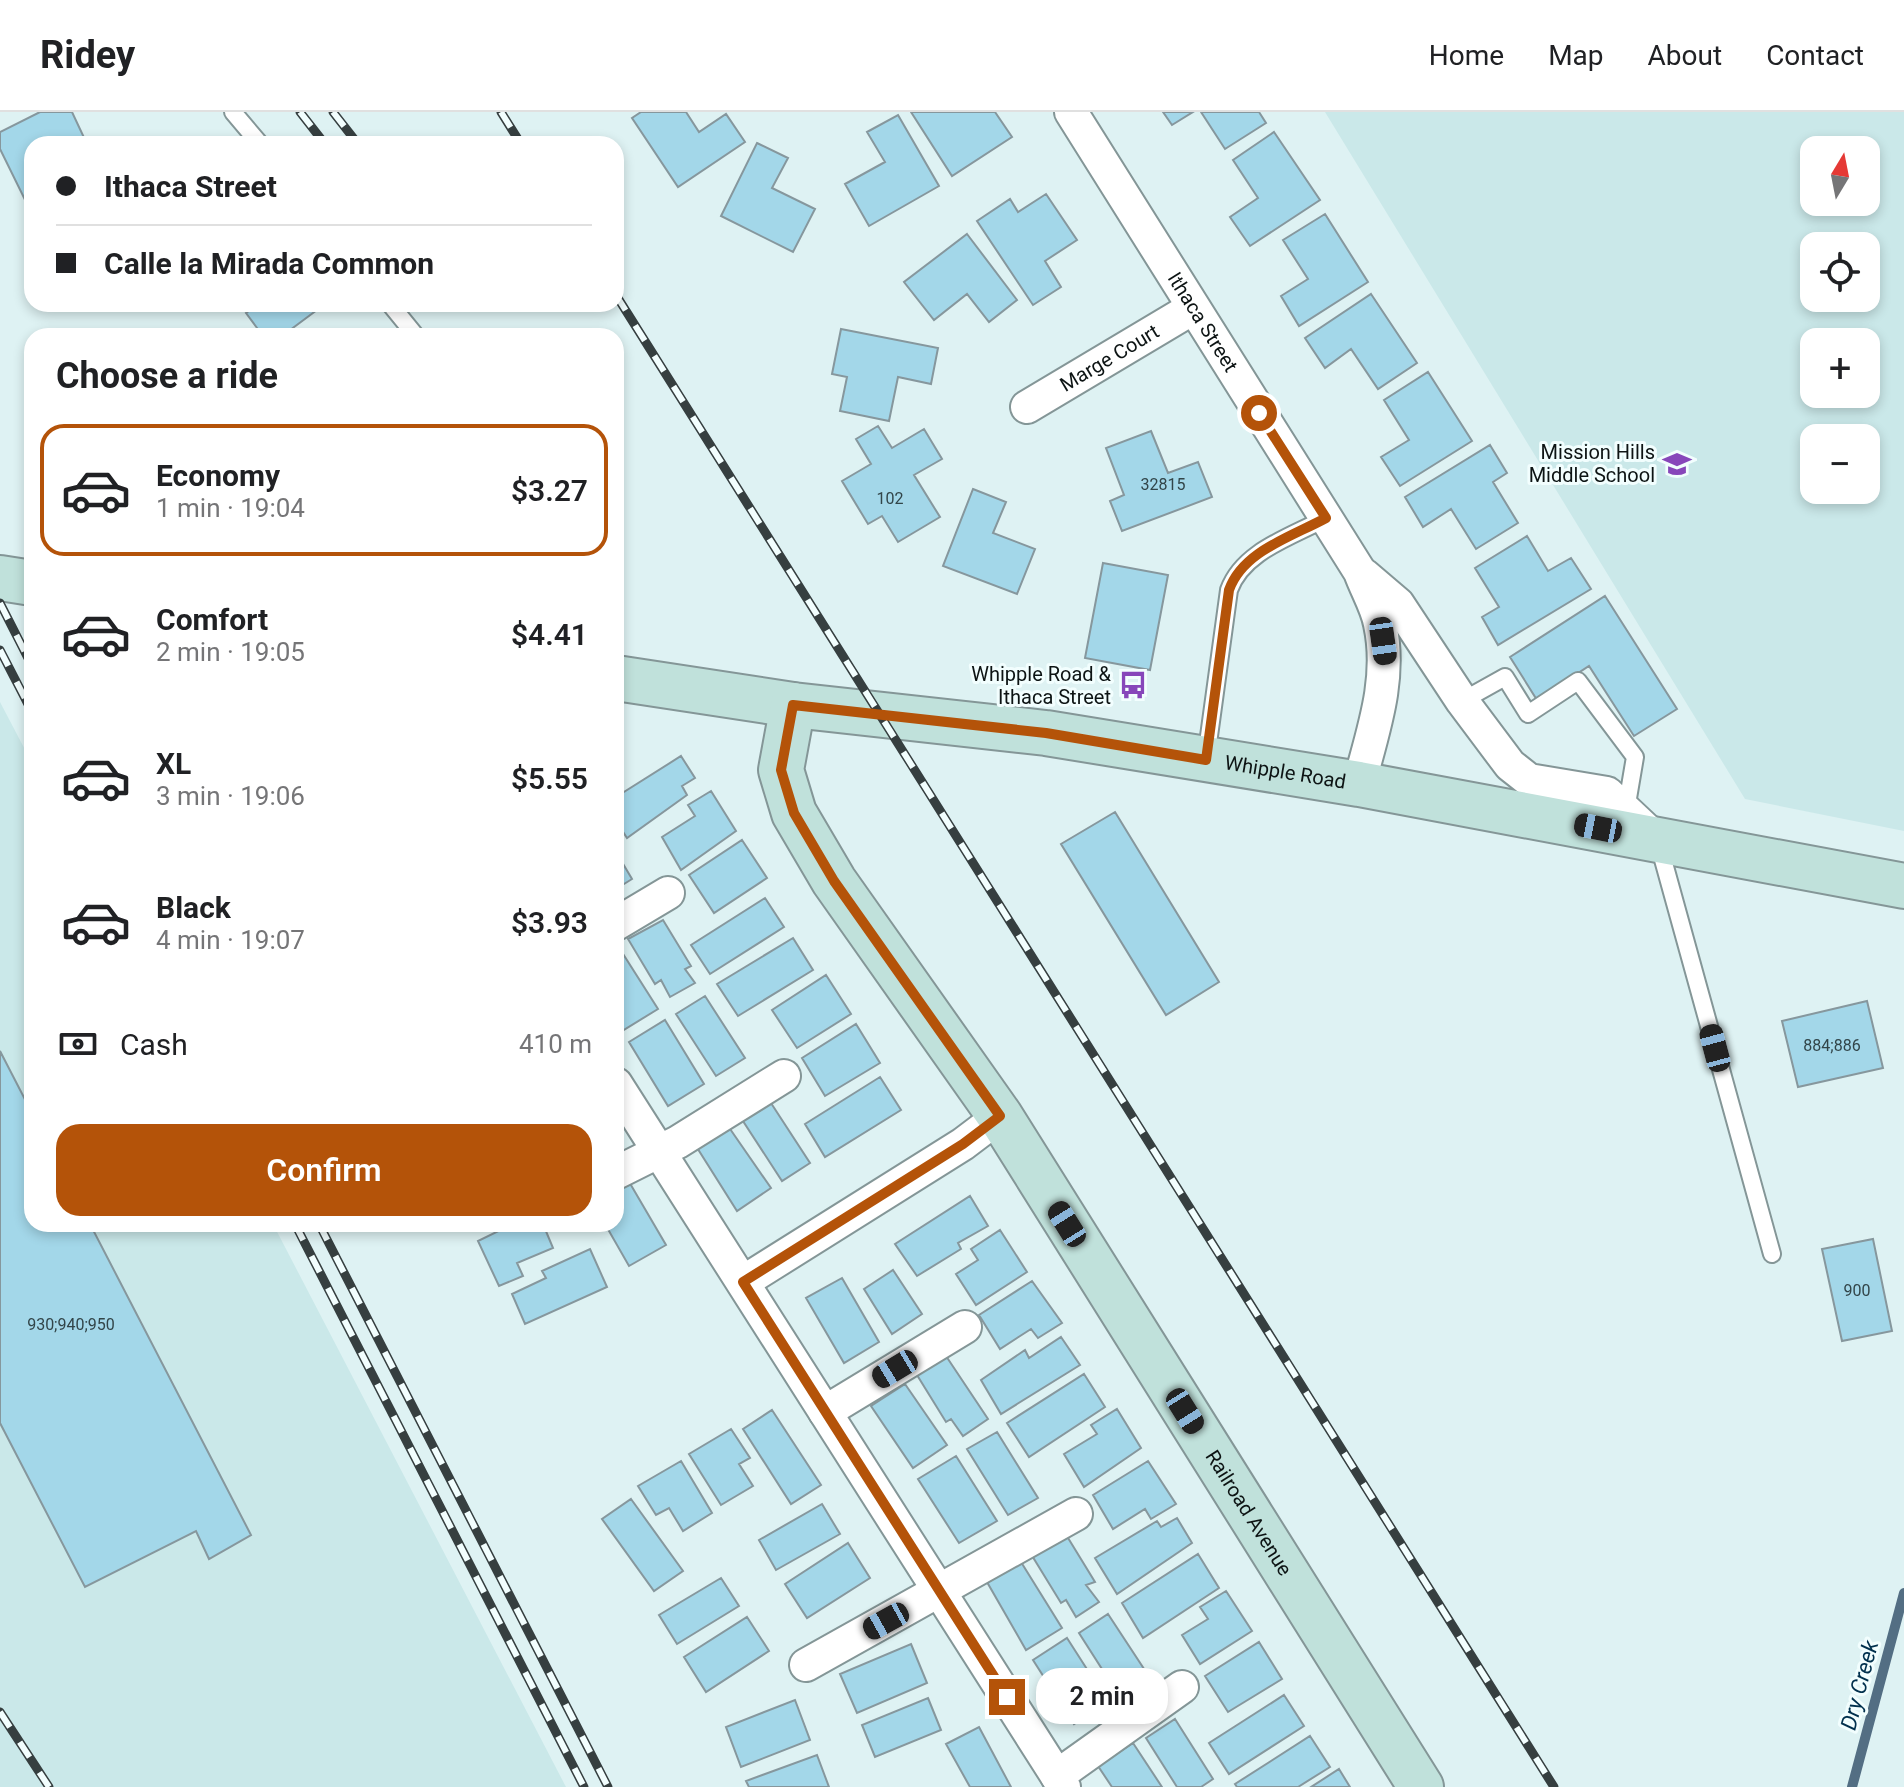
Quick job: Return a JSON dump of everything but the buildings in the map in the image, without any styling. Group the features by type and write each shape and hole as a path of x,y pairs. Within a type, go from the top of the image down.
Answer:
{"main road":[{"path":"0,578 24,582"},
{"name":"Whipple Road","path":"624,679 793,705 1046,733 1359,784 1904,886"},
{"name":"Railroad Avenue","path":"793,705 781,770 794,813 834,881 1000,1116 1421,1787"}],"street":[{"name":"Ithaca Street","path":"1071,112 1360,572 1380,622 1385,661 1382,698 1359,784"},
{"name":"Marge Court","path":"1027,407 1193,308"},
{"name":"Ithaca Street","path":"1360,572 1398,604 1462,701 1510,765 1529,780 1607,793 1657,840"},
{"path":"624,919 668,893"},
{"path":"624,1169 660,1152 784,1076"},
{"path":"624,1096 1060,1781 1182,1687"},
{"path":"743,1282 963,1144 1000,1116"},
{"path":"825,1412 965,1327"},
{"path":"806,1665 1076,1514"}],"lane":[{"path":"233,112 253,136"},
{"path":"396,312 410,328"},
{"path":"1206,760 1229,590 1235,575 1244,562 1326,518"},
{"path":"1462,701 1505,677 1528,714 1578,681 1635,757 1626,810"},
{"path":"1657,840 1772,1254"}],"shaded area":[{"name":"Mission Hills Middle School","path":"1325,112 1904,112 1904,831 1745,799"},
{"path":"0,702 24,748 24,1232 277,1232 566,1787 0,1787"}],"waterway":[{"name":"Dry Creek","path":"1852,1787 1904,1593"}],"railway":[{"path":"300,112 319,136"},
{"path":"333,112 352,136"},
{"path":"501,112 516,136"},
{"path":"624,308 1554,1787"},
{"path":"0,603 24,650"},
{"path":"0,650 24,696"},
{"path":"299,1232 584,1787"},
{"path":"323,1232 608,1787"},
{"path":"0,1712 49,1787"}],"place":[{"name":"Mission Hills Middle School","path":"1677,464"},
{"name":"Whipple Road & Ithaca Street","path":"1133,685"}],"route":[{"path":"1007,1697 743,1282 963,1144 1000,1116 834,881 794,813 781,770 793,705 1046,733 1206,760 1229,590 1235,575 1244,562 1326,518 1259,413"}]}
